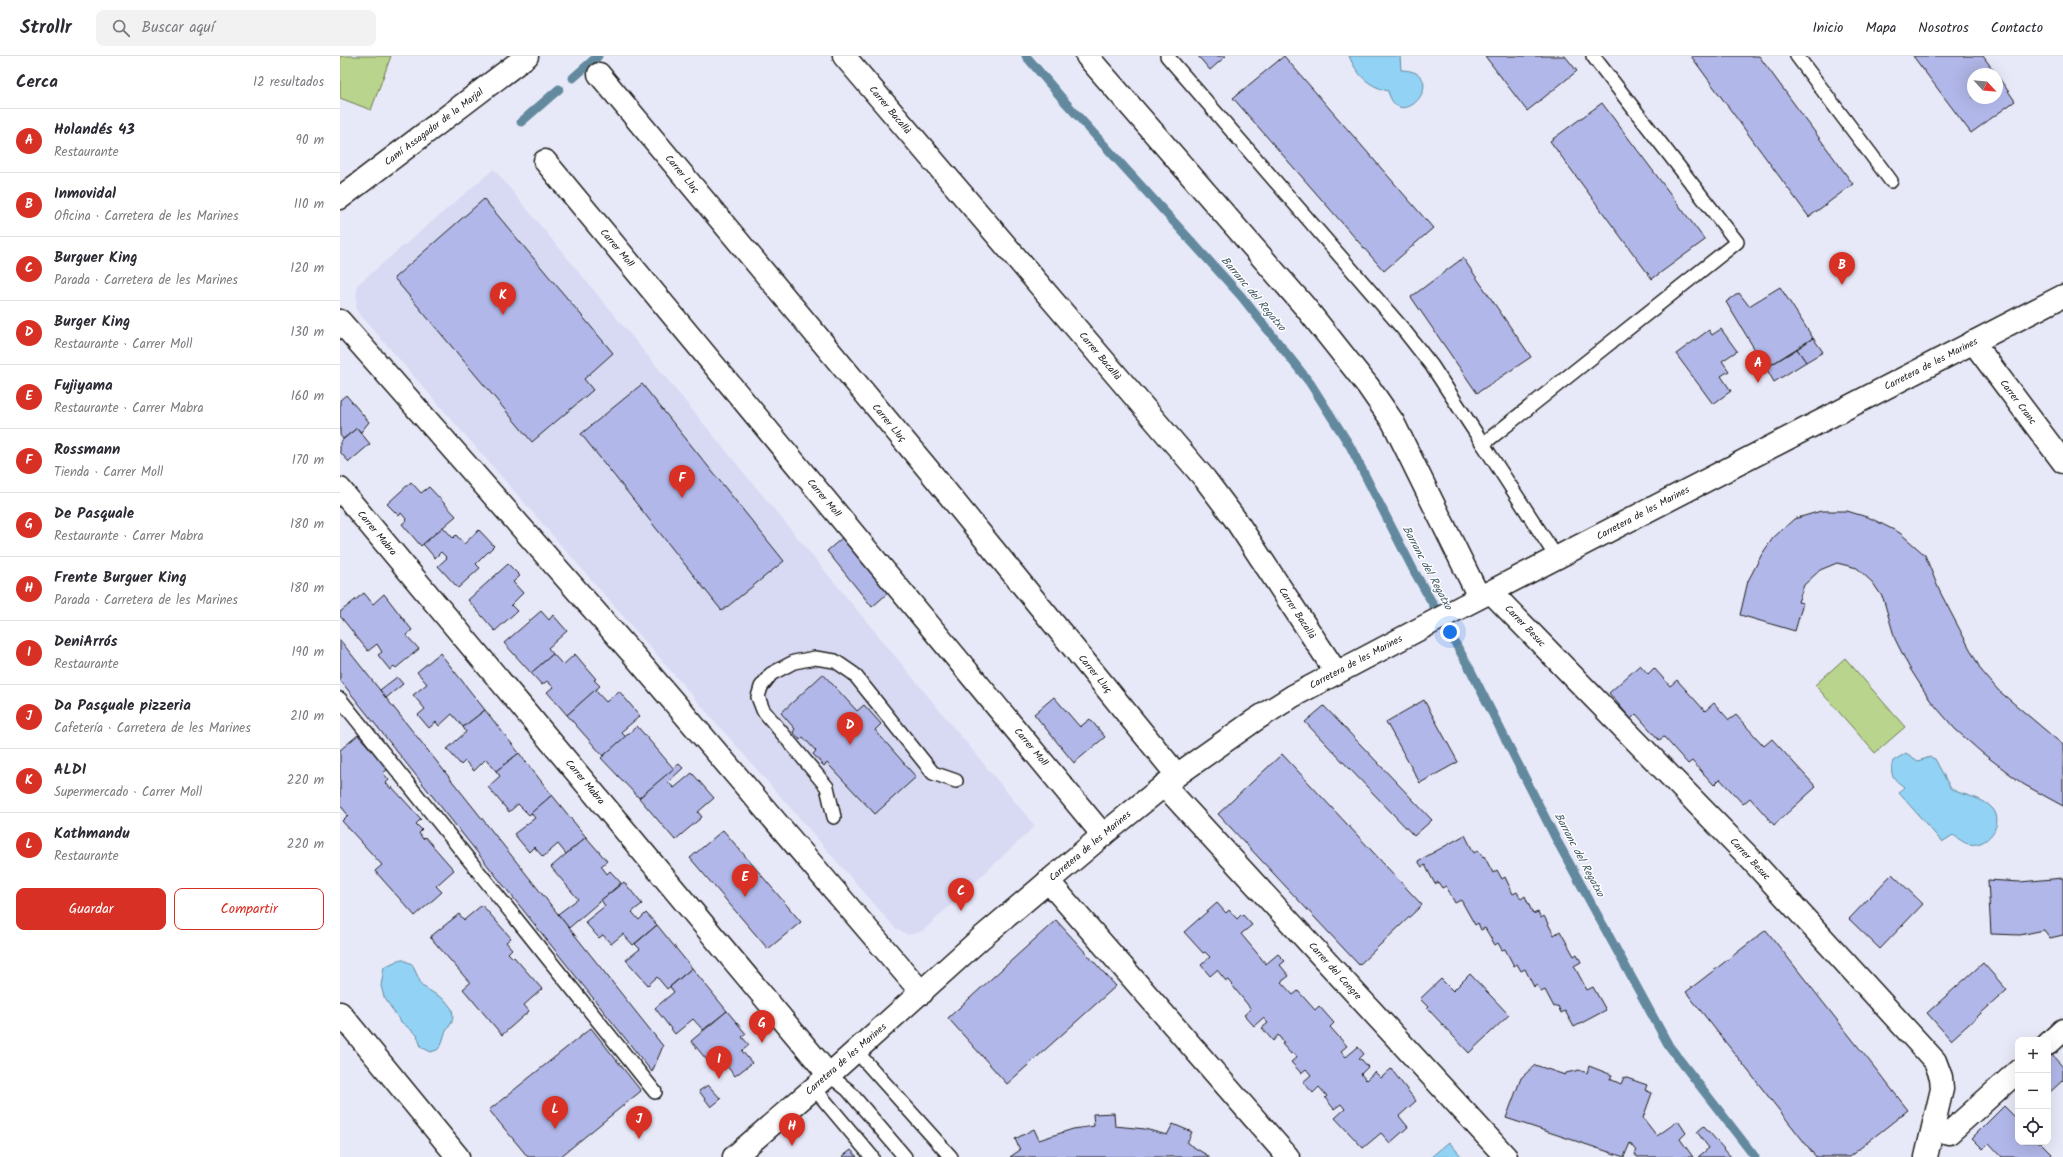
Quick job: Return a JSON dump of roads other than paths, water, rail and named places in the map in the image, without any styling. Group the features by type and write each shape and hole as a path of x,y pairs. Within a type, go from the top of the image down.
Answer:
{"street":[{"name":"Camí Assagador de la Marjal","path":"340,198 527,56"},
{"name":"Carrer Bacallà","path":"844,56 1205,479 1235,519 1336,672"},
{"name":"Carrer Besuc","path":"1087,56 1306,308 1368,386 1393,422 1478,598 1747,855 1935,1061 1941,1077 1942,1089 1926,1157"},
{"name":"Carrer Lluç","path":"599,74 927,468 1171,780"},
{"name":"Carrer Moll","path":"545,161 1103,835"},
{"name":"Carretera de les Marines","path":"734,1157 1048,881 1171,780 1255,720 1336,672 1841,409 2063,296"},
{"path":"340,321 637,659 922,993"},
{"name":"Carrer Cranc","path":"1973,342 2063,462"},
{"name":"Carrer Mabra","path":"340,489 822,1081"},
{"name":"Carrer del Congre","path":"1171,780 1506,1157"},
{"path":"1048,881 1288,1157"},
{"path":"340,1012 458,1157"},
{"path":"2051,1041 2063,1030"},
{"path":"1933,1129 1949,1133 2016,1073"}],"lane":[{"path":"1167,56 1403,329 1432,366 1557,558"},
{"path":"1483,444 1737,242 1593,56"},
{"path":"1797,56 1891,181"},
{"path":"834,817 826,787 763,710 758,697 760,687 771,674 794,662 815,658 835,661 854,674 933,773 956,781"},
{"path":"340,698 655,1092"},
{"path":"856,1051 951,1157"},
{"path":"822,1081 872,1157"},
{"path":"822,1081 848,1090 905,1157"}],"water":[{"path":"1349,56 1400,56 1401,70 1416,73 1423,80 1423,89 1419,98 1411,105 1403,108 1394,104 1388,91 1369,83 1364,79 1352,63"},
{"path":"1906,753 1918,761 1930,757 1935,759 1951,789 1979,799 1993,809 1997,821 1992,834 1988,839 1976,844 1969,844 1953,835 1942,842 1899,793 1904,787 1895,779 1891,769 1893,761"},
{"path":"401,959 412,964 422,986 445,1000 452,1009 452,1022 445,1033 441,1046 437,1050 431,1052 421,1047 417,1035 400,1021 384,997 381,986 384,967"},
{"path":"1449,1142 1462,1157 1431,1157"}],"waterway":[{"path":"573,78 598,56"},
{"name":"Barranc del Regatxo","path":"1026,56 1066,103 1241,296 1310,383 1350,446 1414,571 1470,669 1556,839 1669,1046 1755,1157"},
{"path":"521,122 559,89"}],"place":[{"name":"Inmovidal","path":"1842,285"},
{"name":"ALDI","path":"503,315"},
{"name":"Holandés 43","path":"1758,383"},
{"name":"Rossmann","path":"682,498"},
{"name":"Burger King","path":"850,745"},
{"name":"Fujiyama","path":"745,897"},
{"name":"Burguer King","path":"961,911"},
{"name":"De Pasquale","path":"762,1043"},
{"name":"DeniArrós","path":"719,1079"},
{"name":"Kathmandu","path":"555,1129"},
{"name":"Da Pasquale pizzeria","path":"639,1139"},
{"name":"Frente Burguer King","path":"792,1146"}]}
